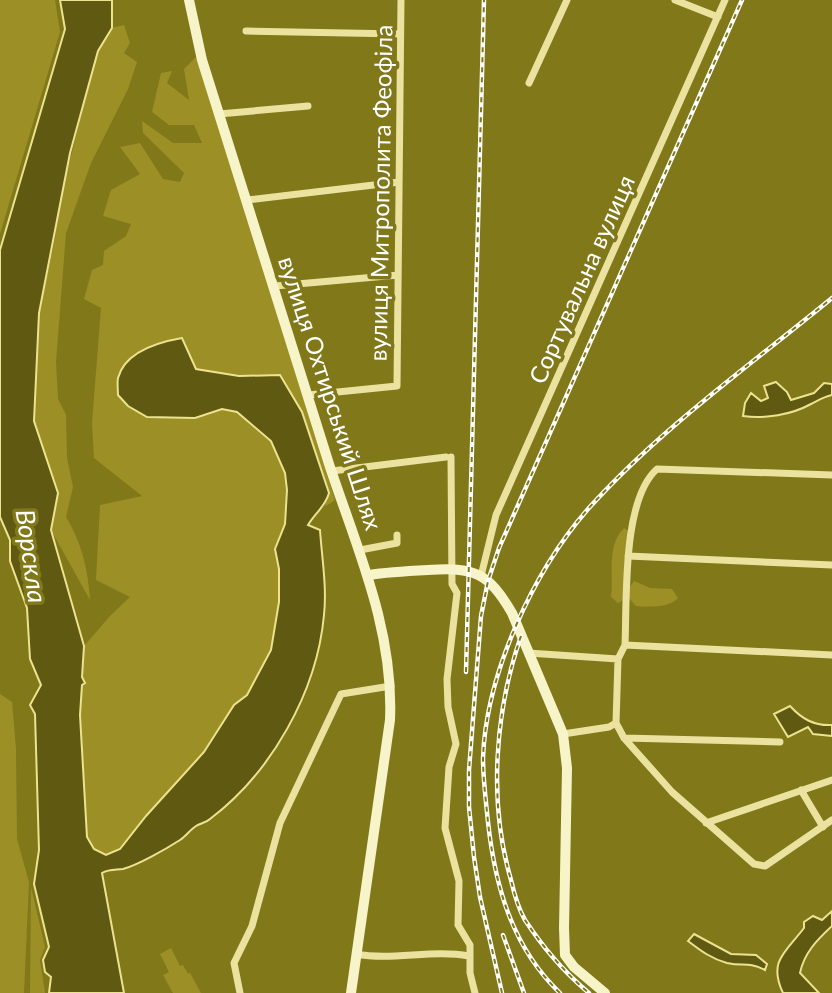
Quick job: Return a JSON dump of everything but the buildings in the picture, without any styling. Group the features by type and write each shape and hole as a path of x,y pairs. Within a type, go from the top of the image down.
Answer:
{"main road":[{"name":"вулиця Охтирський Шлях","path":"189,0 202,60 332,471 369,575 386,644 391,686 388,734 351,993"},
{"path":"369,575 464,569 481,576 505,601 563,734 567,768 565,955 574,967 605,993"}],"street":[{"name":"вулиця Митрополита Феофіла","path":"308,395 397,387 401,0"},
{"path":"529,83 567,0"},
{"path":"676,0 718,18"},
{"name":"Сортувальна вулиця","path":"481,576 496,515 726,0"},
{"path":"246,31 400,33"},
{"path":"219,114 308,106"},
{"path":"247,200 398,182"},
{"path":"275,286 398,275"},
{"path":"332,471 448,457 452,584 457,593 448,706 457,744 449,767 445,828 459,881 458,925 470,945 469,956 475,993"},
{"path":"832,475 657,469 650,475 631,524 625,645 618,659 616,723 624,738 672,792 754,864 765,866 832,820"},
{"path":"360,550 397,542 397,535"},
{"path":"628,556 832,565"},
{"path":"625,645 832,654"},
{"path":"528,653 618,659"},
{"path":"240,993 234,963 251,926 280,823 341,694 391,686"},
{"path":"563,734 609,727 616,723"},
{"path":"624,738 780,742"},
{"path":"706,823 832,780"},
{"path":"801,790 823,827"},
{"path":"356,954 370,957 452,953 469,956"}],"shaded area":[{"path":"0,0 55,0 60,32 0,234"},
{"path":"124,25 130,43 124,53 137,62 128,89 91,163 66,233 56,362 58,399 66,415 67,458 73,487 66,517 83,557 90,600 51,530 58,493 34,421 39,313 61,195 98,51 112,28"},
{"path":"197,56 335,500 326,506 280,375 239,376 130,359 118,378 118,395 128,406 147,417 196,418 222,409 237,412 271,441 285,473 287,490 285,524 275,549 279,569 279,602 271,650 246,695 234,705 204,752 120,849 106,855 94,849 87,837 80,715 84,646 130,597 96,580 100,505 142,496 94,458 92,423 101,308 84,299 92,270 103,265 104,251 126,236 131,224 103,216 111,190 140,174 120,147 140,143 163,179 180,182 184,173 143,133 142,121 173,143 202,143 194,125 169,125 152,112 161,73 172,71 167,83 189,100 184,69"},
{"path":"624,528 629,531 625,599 618,603 611,597 612,560 618,535"},
{"path":"634,581 650,588 672,589 678,598 664,605 636,606 628,597 629,588"},
{"path":"0,694 12,702 16,749 17,839 29,882 24,993 0,993"},
{"path":"31,887 45,947 40,960 45,993 30,993"},
{"path":"171,948 180,966 183,965 188,974 190,973 201,993 173,993 163,975 169,972 160,954"}],"water":[{"name":"Ворскла","path":"60,0 112,0 112,28 98,51 70,153 39,313 34,421 58,493 51,530 84,646 82,677 85,683 82,685 80,715 87,837 94,849 106,855 120,849 204,752 234,705 247,695 271,650 279,602 279,569 275,549 285,524 287,490 285,473 271,441 237,412 222,409 195,418 147,417 128,406 118,395 118,378 122,369 128,361 144,350 182,338 196,369 239,376 280,375 302,412 329,493 323,506 308,525 320,530 325,594 320,644 312,673 287,729 253,779 208,820 180,840 144,860 123,869 102,873 124,993 49,993 51,977 45,972 43,960 49,947 34,884 39,850 35,714 30,705 41,685 30,659 27,608 10,561 10,540 0,517 0,250 65,29"},
{"path":"776,382 791,400 814,393 824,383 832,384 832,395 786,413 743,416 745,403 751,393 761,401 768,398 764,386"},
{"path":"790,706 809,721 832,725 832,736 813,734 808,727 788,737 774,714"},
{"path":"832,911 832,926 808,953 800,973 819,993 783,993 777,973 785,951 804,928 804,922 813,916 822,920"},
{"path":"694,934 731,954 756,955 767,964 765,970 711,957 688,941"}],"railway":[{"path":"466,672 484,0"},
{"path":"502,993 480,897 469,807 469,770 481,616 488,581 499,548 742,0"},
{"path":"560,993 543,975 518,936 501,892 491,846 483,758 486,726 503,659 531,593 568,534 588,509 675,425 832,298"},
{"path":"521,636 512,665 500,726 497,788 504,850 515,895 525,920 554,959 589,993"},
{"path":"503,935 524,993"}]}
